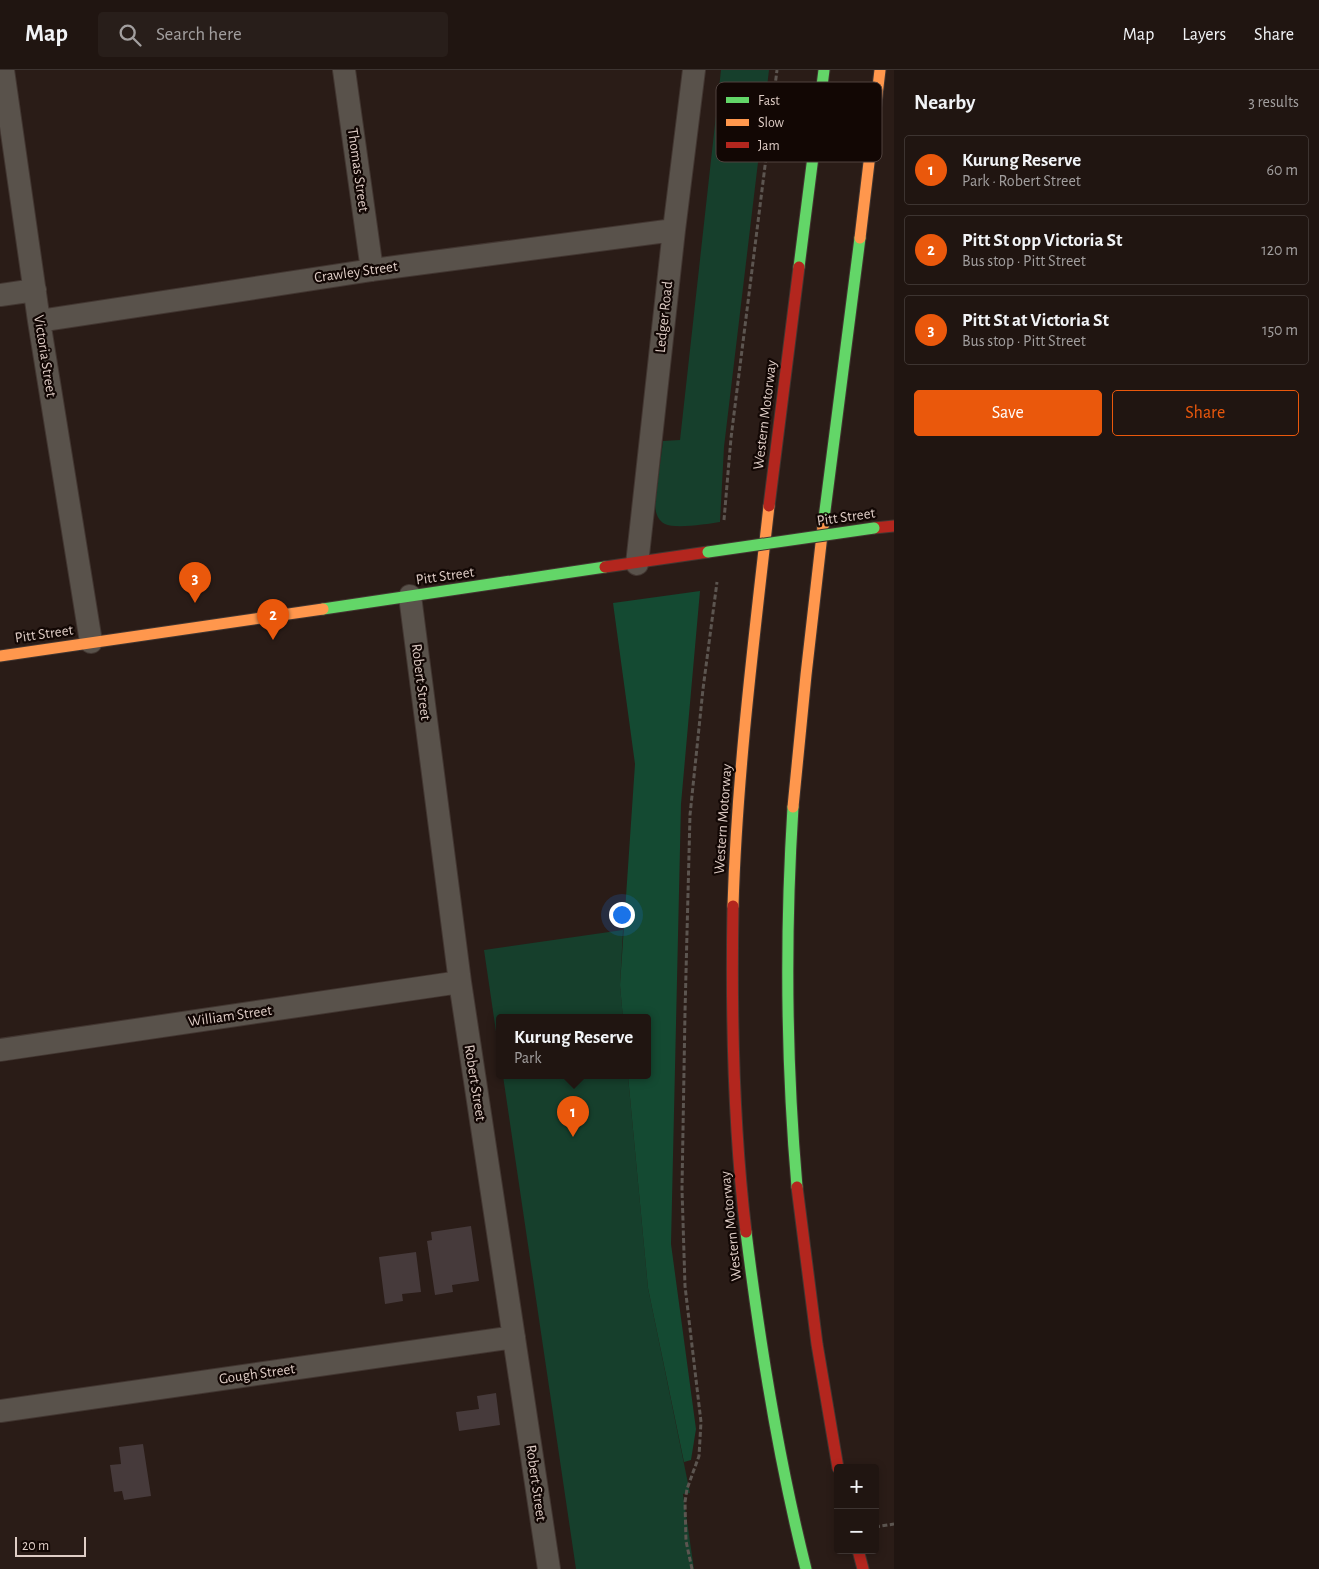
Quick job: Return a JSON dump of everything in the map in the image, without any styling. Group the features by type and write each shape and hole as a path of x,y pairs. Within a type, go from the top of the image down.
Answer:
{"main road":[{"name":"Western Motorway","path":"806,1569 782,1467 753,1287 741,1186 732,982 734,873 741,764 752,652 813,162"},
{"path":"837,1464 826,1410 806,1280 793,1138 788,1054 789,881 797,754 869,162"},
{"name":"Pitt Street","path":"0,656 894,526"},
{"path":"859,1554 863,1569"}],"street":[{"name":"Victoria Street","path":"3,70 38,321 91,642"},
{"name":"Thomas Street","path":"344,70 372,270"},
{"name":"Ledger Road","path":"637,564 674,230 694,70"},
{"name":"Crawley Street","path":"38,321 372,270 674,230"},
{"path":"0,295 35,290"},
{"name":"Robert Street","path":"410,596 460,982 549,1569"},
{"name":"William Street","path":"0,1050 460,982"},
{"name":"Gough Street","path":"0,1411 514,1338"}],"path":[{"path":"724,520 731,438 766,162"},
{"path":"692,1569 686,1541 685,1502 687,1489 699,1456 701,1422 685,1286 682,1189 690,816 702,689 716,582"},
{"path":"879,1526 894,1524"}],"green space":[{"path":"721,70 769,70 768,82 720,82"},
{"path":"716,115 716,162 758,162 724,447 720,522 676,526 665,524 658,518 655,503 663,441 680,440"},
{"path":"700,591 681,804 671,1244 696,1429 691,1460 684,1462 648,1288 628,1079 651,1079 651,1014 623,1014 620,985 635,764 613,603"},
{"path":"623,930 620,985 623,1014 496,1014 496,1032 484,950"},
{"path":"503,1079 628,1079 648,1288 690,1493 683,1494 694,1569 576,1569"}],"building":[{"path":"471,1226 479,1281 452,1285 453,1292 435,1295 427,1241 432,1240 431,1232"},
{"path":"416,1252 421,1292 402,1294 403,1301 385,1304 379,1257"},
{"path":"496,1393 500,1425 459,1431 456,1412 479,1409 477,1396"},
{"path":"143,1444 151,1496 124,1500 122,1491 114,1492 110,1465 121,1464 119,1447"}],"traffic: fast":[{"path":"822,82 824,70"},
{"path":"799,267 812,162"},
{"path":"823,526 860,238"},
{"path":"708,552 874,528"},
{"path":"323,609 605,567"},
{"path":"793,807 790,855 788,997 793,1139 797,1187"},
{"path":"746,1232 757,1317 771,1401 806,1569"}],"traffic: slow":[{"path":"879,82 880,70"},
{"path":"860,238 869,162"},
{"path":"733,906 742,756 769,506"},
{"path":"793,807 823,526"},
{"path":"0,656 323,609"}],"traffic: jam":[{"path":"769,506 799,267"},
{"path":"874,528 894,526"},
{"path":"605,567 708,552"},
{"path":"733,906 732,988 734,1069 738,1151 746,1232"},
{"path":"797,1187 817,1344 837,1464"},
{"path":"859,1554 863,1569"}],"place":[{"name":"Pitt St at Victoria St","path":"195,603"},
{"name":"Pitt St opp Victoria St","path":"273,640"},
{"name":"Kurung Reserve","path":"573,1137"}]}
